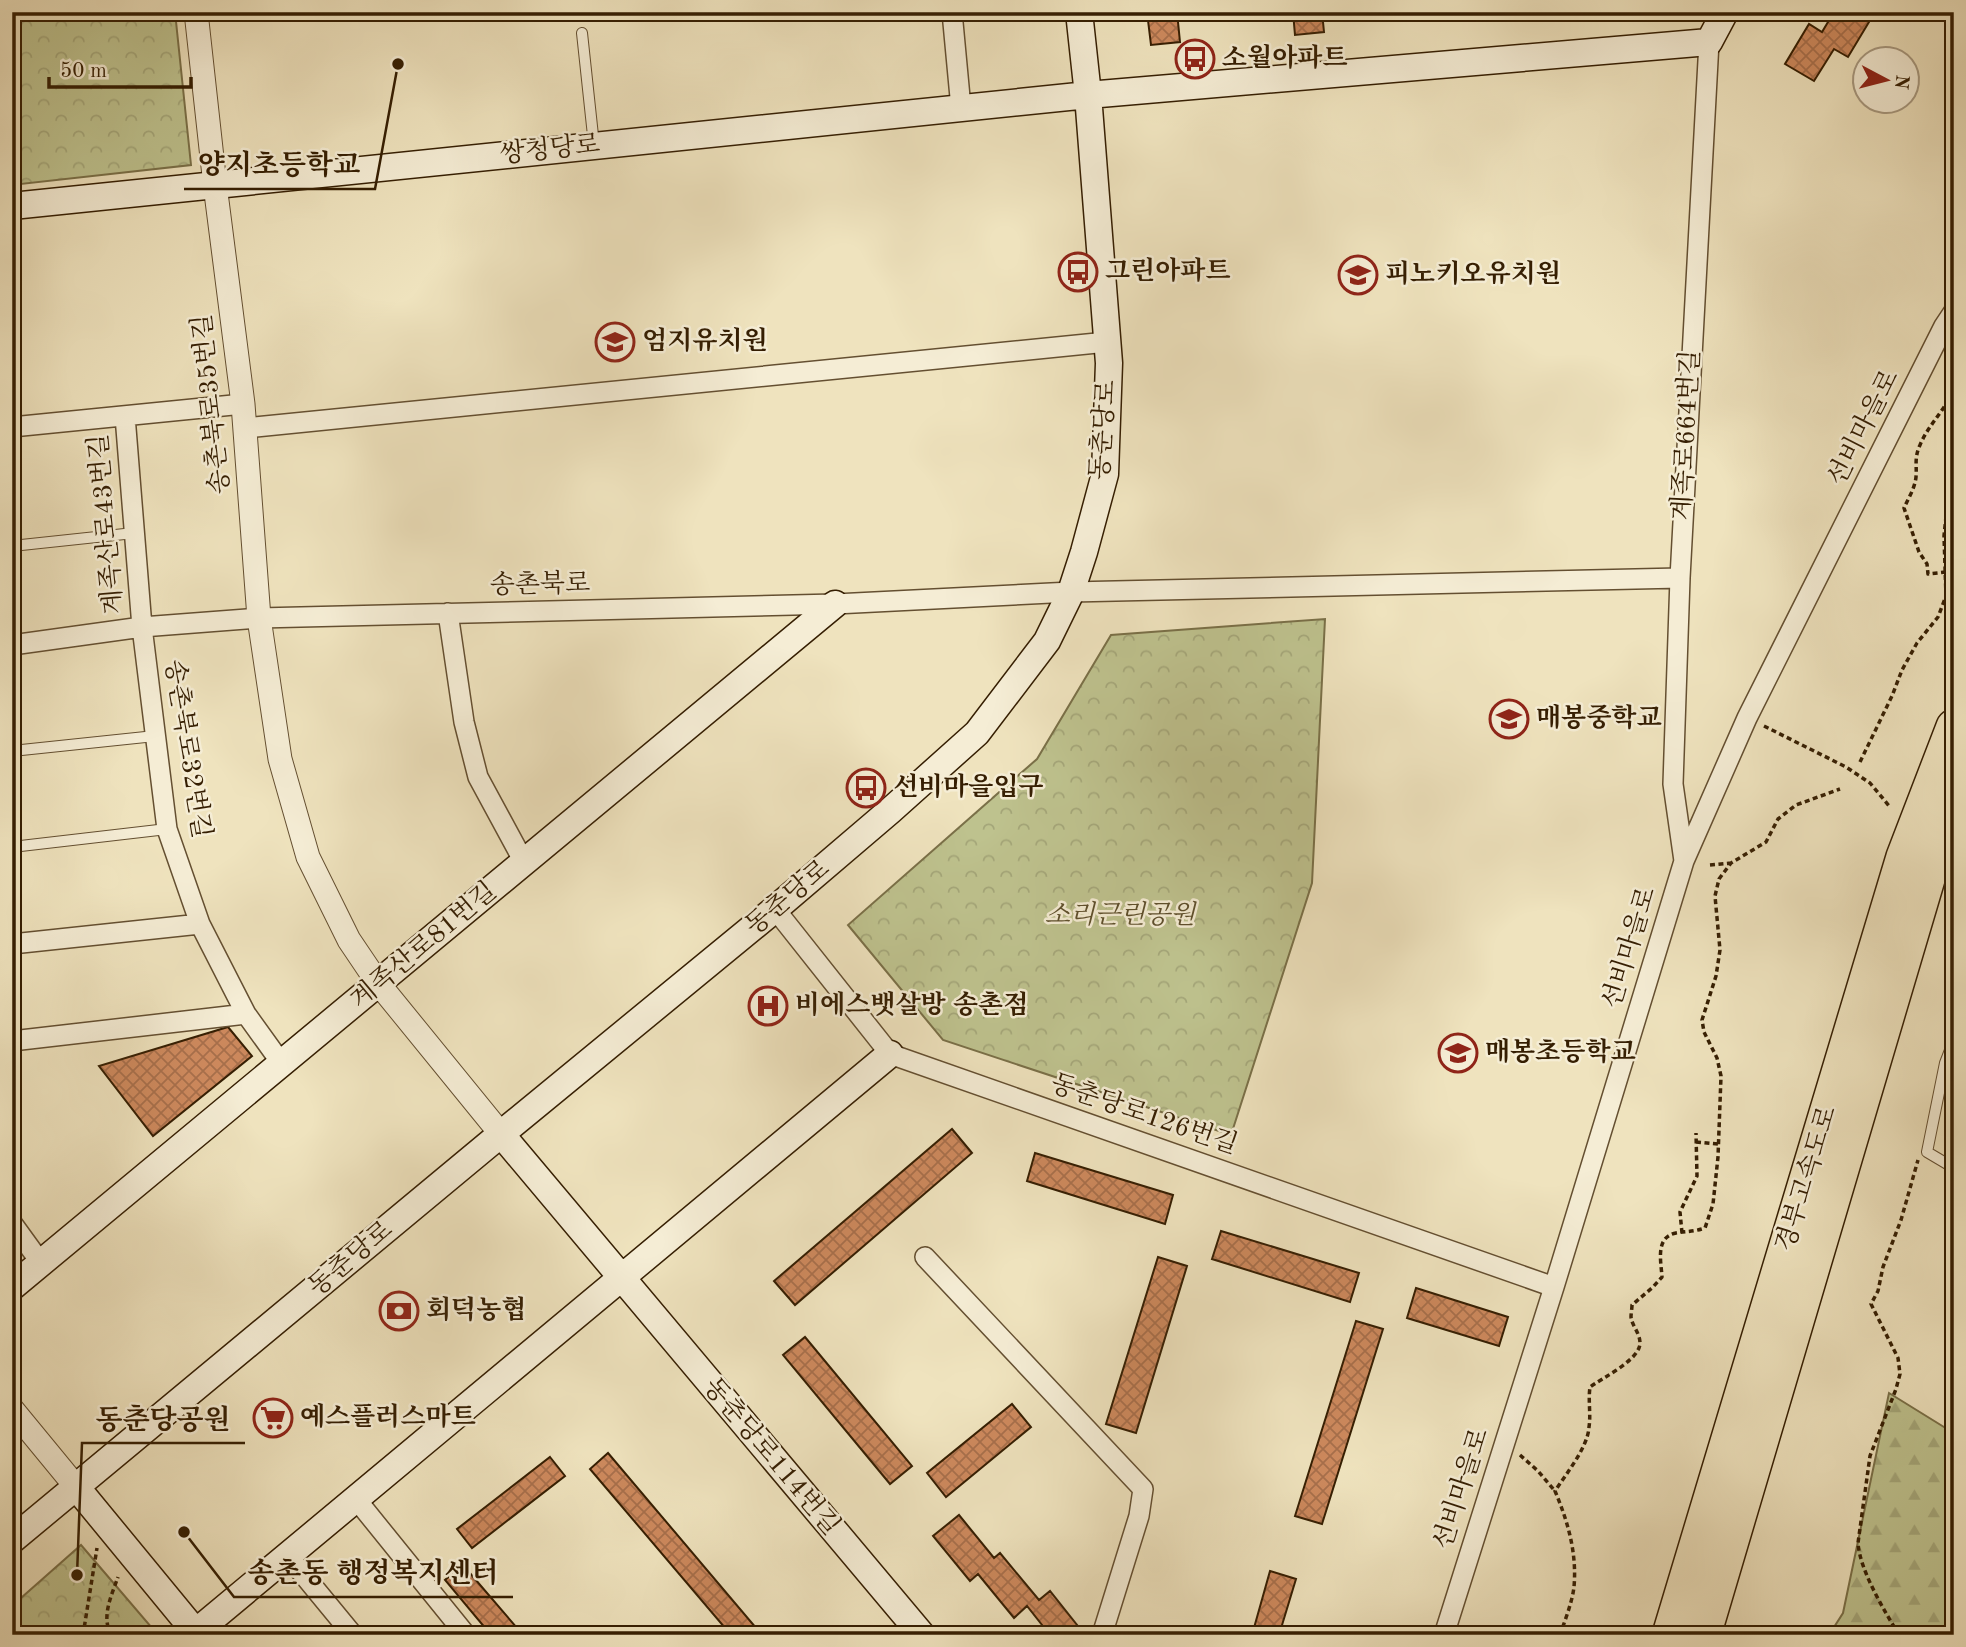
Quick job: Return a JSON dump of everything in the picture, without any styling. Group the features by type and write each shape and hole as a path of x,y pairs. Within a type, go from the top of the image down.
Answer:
{"highway":[{"name":"경부고속도로","path":"1670,1635 1904,857 1954,727"},
{"name":"경부고속도로","path":"1703,1635 1929,874 1954,806"}],"main road":[{"name":"동춘당로","path":"12,1540 775,909 978,733 1047,641 1071,592 1105,474 1109,363 1079,12"},
{"name":"계족로664번길","path":"1709,42 1725,12"},
{"name":"쌍청당로","path":"12,206 1088,94 1709,42"},
{"name":"계족산로81번길","path":"12,1287 835,604"},
{"path":"77,1488 197,1633 890,1054"},
{"name":"동춘당로114번길","path":"501,1134 922,1635"}],"street":[{"name":"송촌북로35번길","path":"196,12 243,404 259,618 281,759 308,857 349,940 379,983 501,1134"},
{"path":"952,12 961,108"},
{"name":"계족로664번길","path":"1684,861 1673,785 1680,578 1709,42"},
{"name":"선비마을로","path":"1444,1635 1684,861 1747,718 1944,326 1954,311"},
{"path":"245,428 1107,342"},
{"name":"계족산로43번길","path":"12,427 243,404"},
{"name":"계족산로43번길","path":"125,416 142,627"},
{"name":"송촌북로","path":"12,645 142,627 259,618 835,604 1071,592 1680,578"},
{"path":"448,613 464,722 478,777 524,862"},
{"name":"송촌북로32번길","path":"142,627 167,829 200,924 246,1014 282,1064"},
{"path":"775,909 890,1054"},
{"path":"12,944 200,924"},
{"path":"12,1041 246,1014"},
{"name":"동춘당로126번길","path":"890,1054 1554,1287"},
{"path":"12,1223 41,1263"},
{"path":"925,1257 1143,1489 1139,1516 1102,1635"},
{"path":"12,1409 77,1488"},
{"path":"356,1499 466,1635"},
{"path":"288,1556 353,1635"}],"lane":[{"path":"582,33 594,146"},
{"path":"12,546 134,533"},
{"path":"12,751 155,736"},
{"path":"12,847 167,829"},
{"path":"1954,1040 1945,1063 1927,1152 1954,1168"}],"path":[{"path":"1946,572 1928,575 1927,564 1919,552 1904,508 1916,479 1915,461 1919,446 1954,390"},
{"path":"1949,399 1954,404"},
{"path":"1860,762 1902,670 1917,643 1938,617 1946,596 1944,536 1950,439 1954,422"},
{"path":"1747,718 1846,767 1870,783 1890,807"},
{"path":"1556,1491 1573,1465 1589,1428 1590,1387 1637,1353 1640,1343 1631,1319 1632,1305 1662,1277 1660,1248 1667,1237 1675,1233 1691,1233 1705,1228 1713,1204 1721,1076 1702,1020 1716,976 1720,950 1715,896 1719,879 1731,863 1766,842 1778,819 1796,805 1840,789"},
{"path":"1710,865 1731,863"},
{"path":"1682,1233 1680,1212 1697,1176 1696,1133"},
{"path":"1696,1142 1718,1144"},
{"path":"1899,1635 1864,1570 1859,1555 1858,1543 1870,1456 1900,1374 1898,1358 1871,1304 1902,1220 1919,1158 1927,1152"},
{"path":"1517,1452 1556,1491 1572,1537 1574,1590 1560,1635"},
{"path":"83,1635 103,1519"},
{"path":"112,1635 108,1630 107,1605 118,1577"}],"green space":[{"path":"12,12 175,12 191,165 12,185"},
{"name":"소리근린공원","path":"1325,619 1312,883 1231,1135 943,1040 848,925 1037,759 1111,635"},
{"path":"1889,1393 1952,1432 1954,1635 1829,1635 1843,1613"},
{"path":"81,1545 158,1635 12,1635 12,1606"}],"building":[{"path":"1147,12 1177,12 1180,42 1151,45"},
{"path":"1293,12 1322,12 1324,32 1295,35"},
{"path":"1834,12 1875,12 1855,46 1850,46 1848,57 1834,49 1814,81 1785,64 1809,24 1822,32"},
{"path":"228,1027 252,1056 153,1136 99,1066"},
{"path":"952,1129 972,1153 795,1305 774,1281"},
{"path":"1035,1153 1173,1195 1165,1224 1027,1181"},
{"path":"1221,1231 1359,1273 1350,1302 1212,1259"},
{"path":"1158,1257 1187,1266 1136,1433 1106,1424"},
{"path":"1416,1288 1508,1317 1499,1346 1407,1318"},
{"path":"1356,1321 1383,1329 1322,1524 1295,1516"},
{"path":"805,1337 912,1466 890,1484 783,1355"},
{"path":"1012,1404 1031,1427 946,1497 927,1473"},
{"path":"608,1453 762,1635 731,1635 590,1469"},
{"path":"550,1457 565,1476 472,1548 457,1529"},
{"path":"959,1515 994,1558 1000,1553 1039,1600 1050,1591 1085,1635 1050,1635 1027,1606 1014,1618 978,1574 970,1581 933,1536"},
{"path":"463,1565 523,1635 491,1635 445,1580"},
{"path":"1270,1571 1296,1579 1279,1635 1252,1635"}],"place":[{"name":"소월아파트","path":"1195,59"},
{"name":"양지초등학교","path":"398,64"},
{"name":"그린아파트","path":"1078,272"},
{"name":"피노키오유치원","path":"1358,275"},
{"name":"엄지유치원","path":"615,342"},
{"name":"매봉중학교","path":"1509,719"},
{"name":"선비마을입구","path":"866,788"},
{"name":"비에스뱃살방 송촌점","path":"768,1006"},
{"name":"매봉초등학교","path":"1458,1053"},
{"name":"회덕농협","path":"399,1311"},
{"name":"예스플러스마트","path":"273,1418"},
{"name":"송촌동 행정복지센터","path":"184,1532"},
{"name":"동춘당공원","path":"77,1575"}]}
